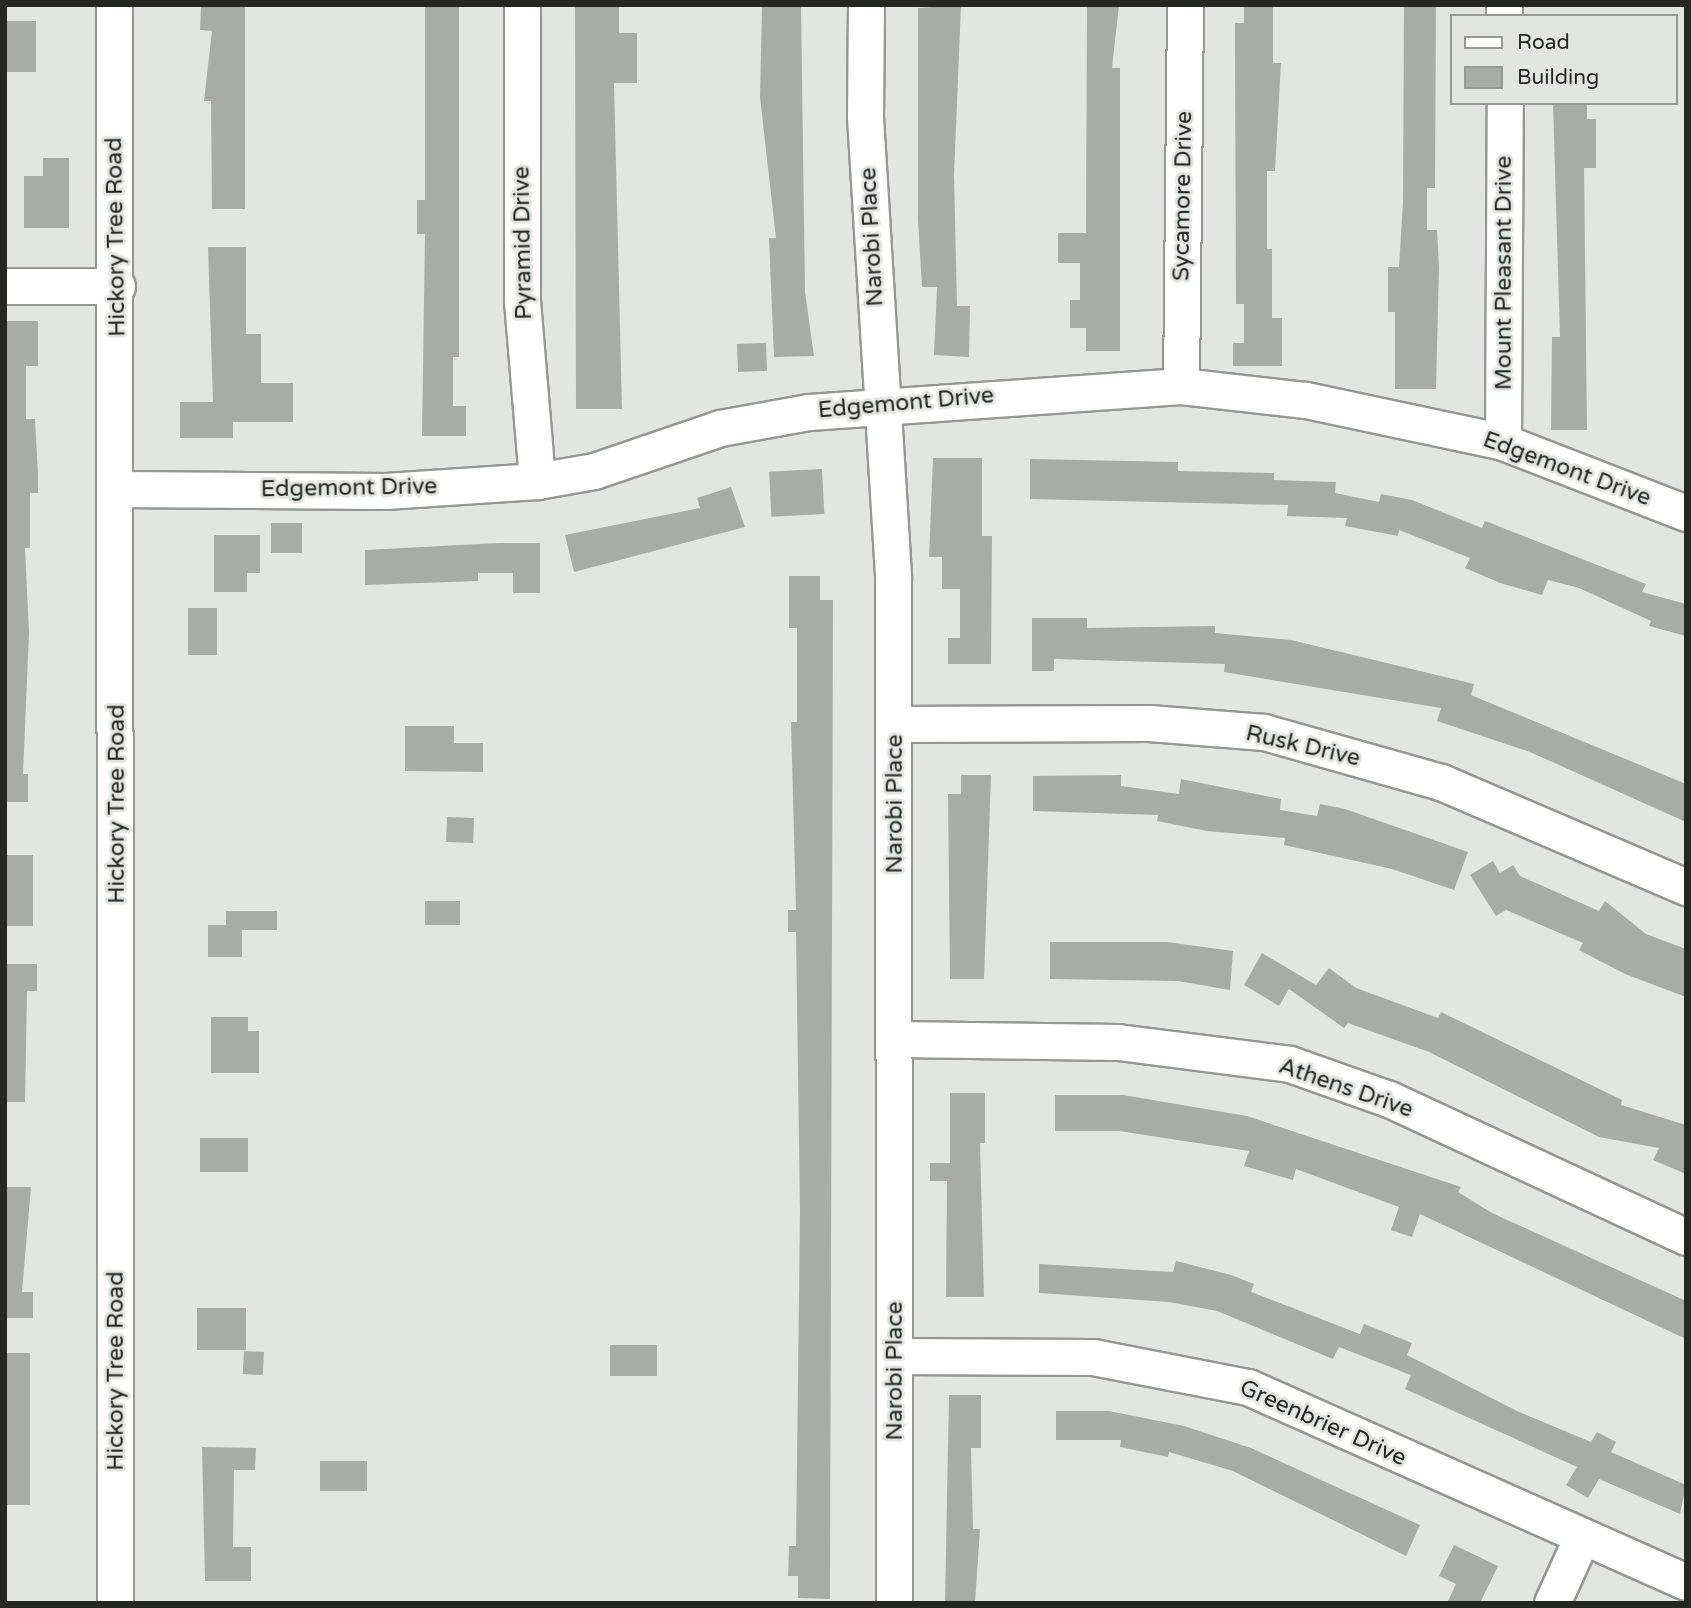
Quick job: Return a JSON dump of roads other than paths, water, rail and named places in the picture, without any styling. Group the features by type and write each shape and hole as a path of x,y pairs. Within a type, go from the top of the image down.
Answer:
{"street":[{"name":"Hickory Tree Road","path":"114,5 117,286 115,1603"},
{"name":"Pyramid Drive","path":"522,5 522,302 537,481"},
{"name":"Narobi Place","path":"866,5 865,117 883,405 895,724 894,1603"},
{"name":"Sycamore Drive","path":"1181,386 1185,5"},
{"name":"Mount Pleasant Drive","path":"1503,442 1505,105"},
{"path":"5,286 117,286"},
{"name":"Edgemont Drive","path":"117,489 386,491 537,481 594,471 720,428 883,405 1181,386 1306,400 1503,442 1686,513"},
{"name":"Rusk Drive","path":"895,724 1150,723 1264,732 1441,782 1686,887"},
{"name":"Athens Drive","path":"896,1039 1118,1042 1290,1065 1389,1099 1686,1237"},
{"name":"Greenbrier Drive","path":"895,1356 1093,1357 1248,1387 1581,1539 1686,1582"},
{"path":"1552,1603 1581,1539"}]}
